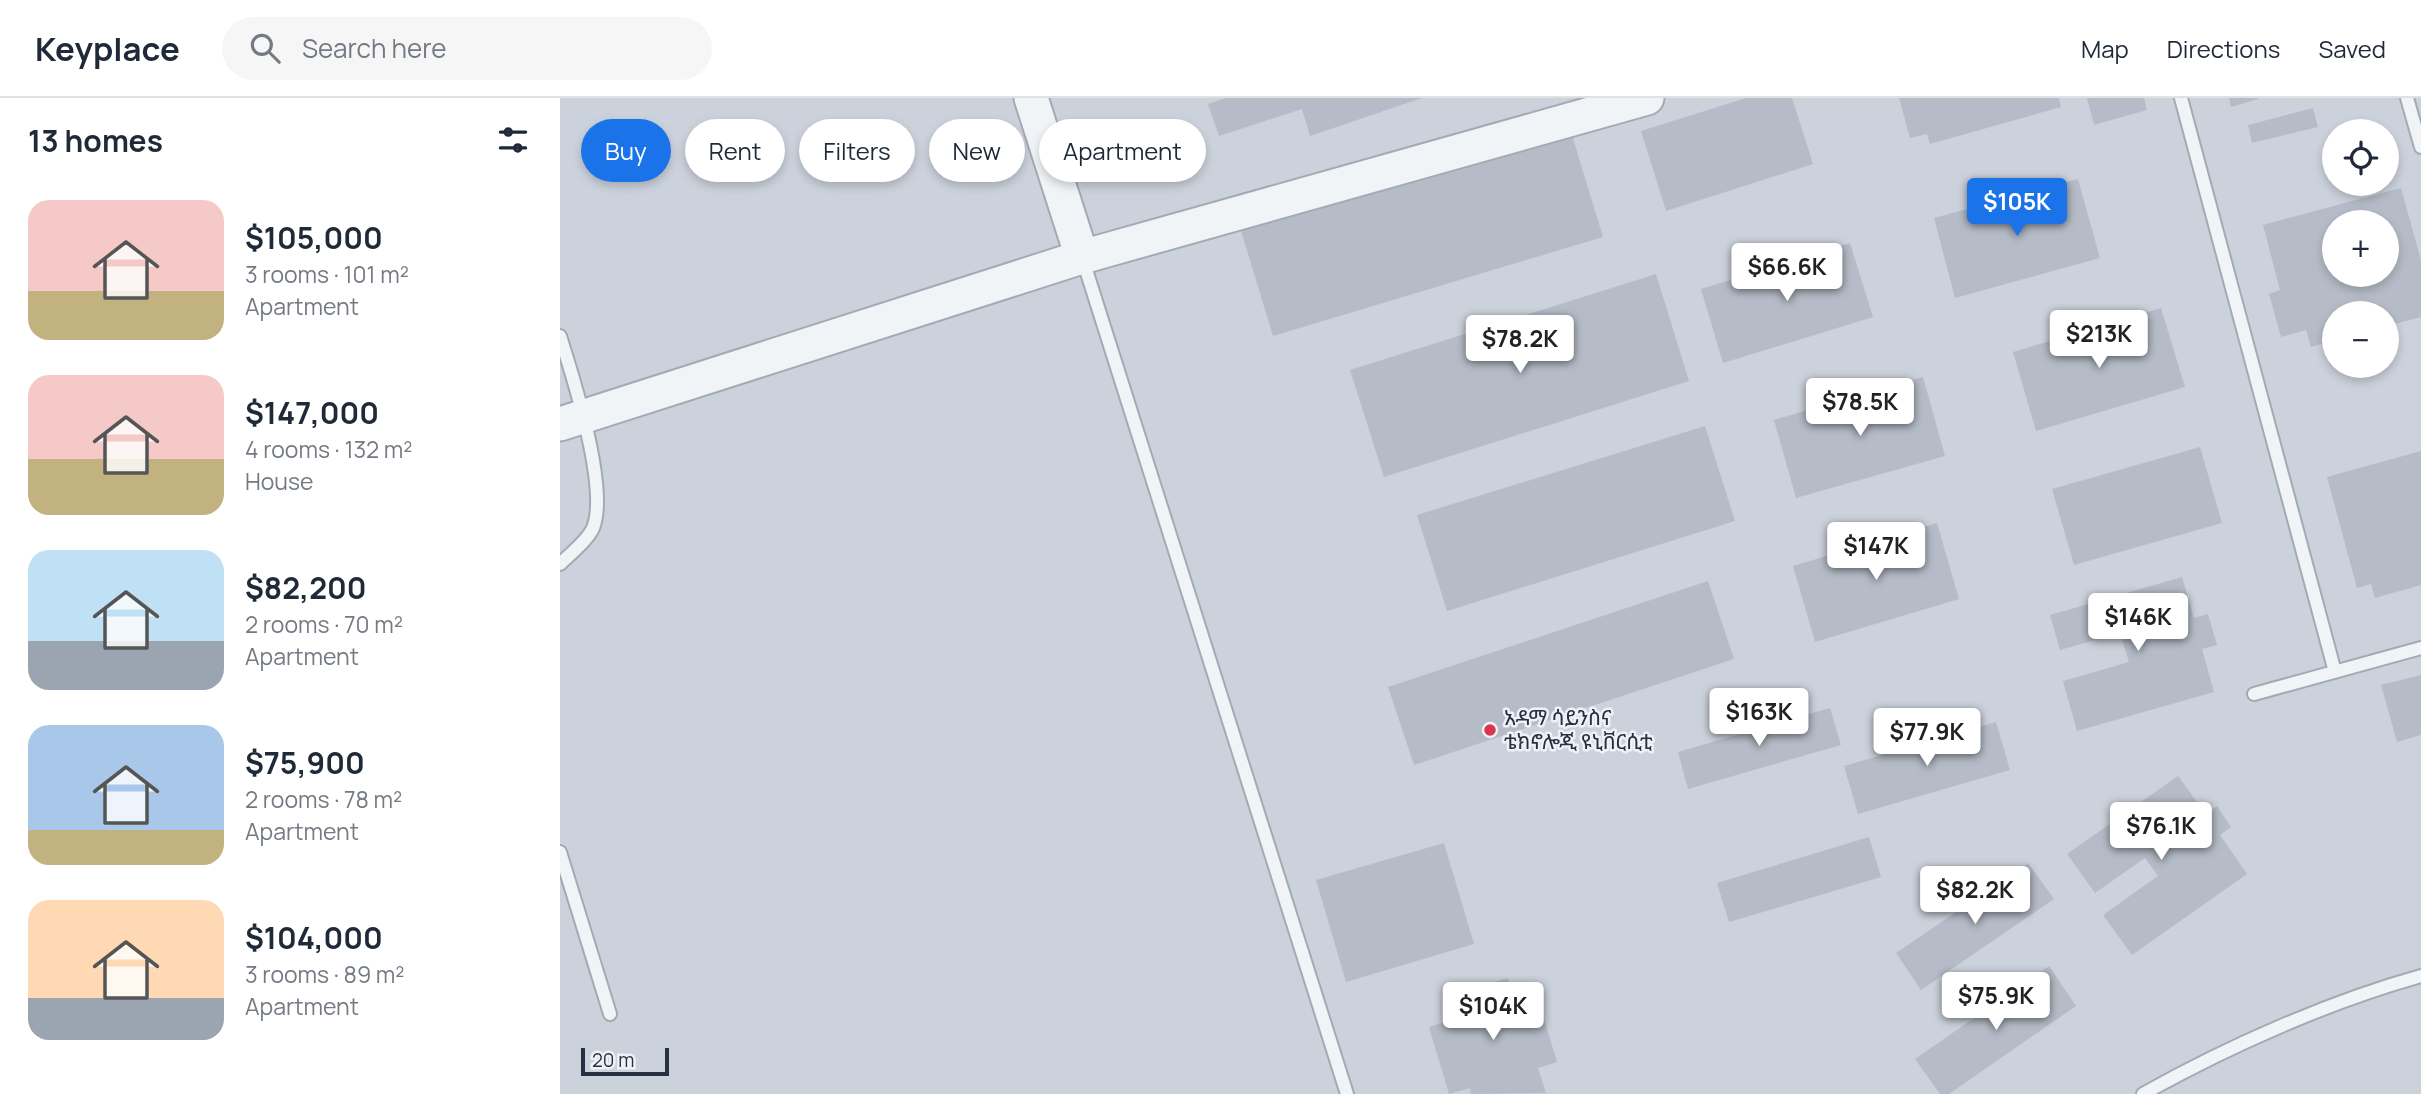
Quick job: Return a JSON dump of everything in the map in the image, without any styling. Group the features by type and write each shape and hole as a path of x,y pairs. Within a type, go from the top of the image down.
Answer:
{"street":[{"path":"1031,98 1082,257"},
{"path":"572,420 1082,257 1647,98"}],"lane":[{"path":"2181,98 2335,672"},
{"path":"2407,98 2421,148"},
{"path":"1082,257 1348,1094"},
{"path":"560,336 572,420 596,496 593,528 560,564"},
{"path":"2254,694 2421,648"},
{"path":"560,852 610,1014"},
{"path":"2143,1094 2181,1072 2363,992 2421,976"}],"shaded area":[{"name":"አዳማ ሳይንስና ቴክኖሎጂ ዩኒቨርሲቲ","path":"560,98 2421,98 2421,1094 560,1094"}],"building":[{"path":"1226,98 1422,98 1310,136 1302,109 1219,136 1208,104"},
{"path":"1746,98 1792,98 1813,164 1666,211 1641,131"},
{"path":"1899,98 2059,98 2061,107 1930,144 1927,134 1910,138"},
{"path":"2087,98 2144,98 2147,110 2094,125"},
{"path":"2229,98 2258,98 2258,99 2231,107"},
{"path":"2313,108 2318,127 2252,143 2248,125"},
{"path":"1568,122 1603,237 1273,336 1238,221"},
{"path":"2078,179 2100,258 1955,298 1934,218"},
{"path":"2401,188 2421,260 2421,317 2399,323 2399,301 2322,301 2322,344 2311,347 2306,330 2281,337 2269,294 2280,290 2263,225 2371,196 2399,196"},
{"path":"1850,243 1873,317 1723,363 1701,289"},
{"path":"1656,274 1689,381 1384,477 1350,370"},
{"path":"2161,308 2185,387 2036,431 2013,352"},
{"path":"1923,377 1945,456 1796,498 1774,420"},
{"path":"1705,426 1735,521 1447,611 1417,515"},
{"path":"2200,447 2222,523 2074,565 2052,489"},
{"path":"2421,451 2421,585 2375,598 2371,584 2357,588 2327,477"},
{"path":"1937,523 1959,599 1815,642 1793,566"},
{"path":"2182,577 2194,618 2208,614 2217,645 2202,649 2214,692 2077,731 2063,681 2129,662 2120,633 2060,650 2050,615"},
{"path":"1708,581 1734,659 1414,765 1388,687"},
{"path":"2421,675 2421,735 2397,742 2381,685"},
{"path":"1830,708 1841,745 1688,789 1678,752"},
{"path":"1996,722 2010,770 1858,814 1844,766"},
{"path":"2178,776 2206,814 2217,806 2231,827 2220,835 2247,874 2132,955 2103,915 2158,876 2145,858 2095,893 2067,854"},
{"path":"1869,837 1881,877 1729,922 1717,883"},
{"path":"1444,843 1474,944 1346,982 1316,880"},
{"path":"2028,863 2054,899 1921,990 1896,953"},
{"path":"2049,966 2076,1006 1949,1094 1940,1094 1915,1059"},
{"path":"1508,978 1514,1000 1536,993 1557,1062 1538,1068 1546,1093 1471,1094 1470,1088 1449,1094 1429,1027 1451,1020 1444,997"}],"place":[{"name":"አዳማ ሳይንስና ቴክኖሎጂ ዩኒቨርሲቲ","path":"1490,730"}]}
